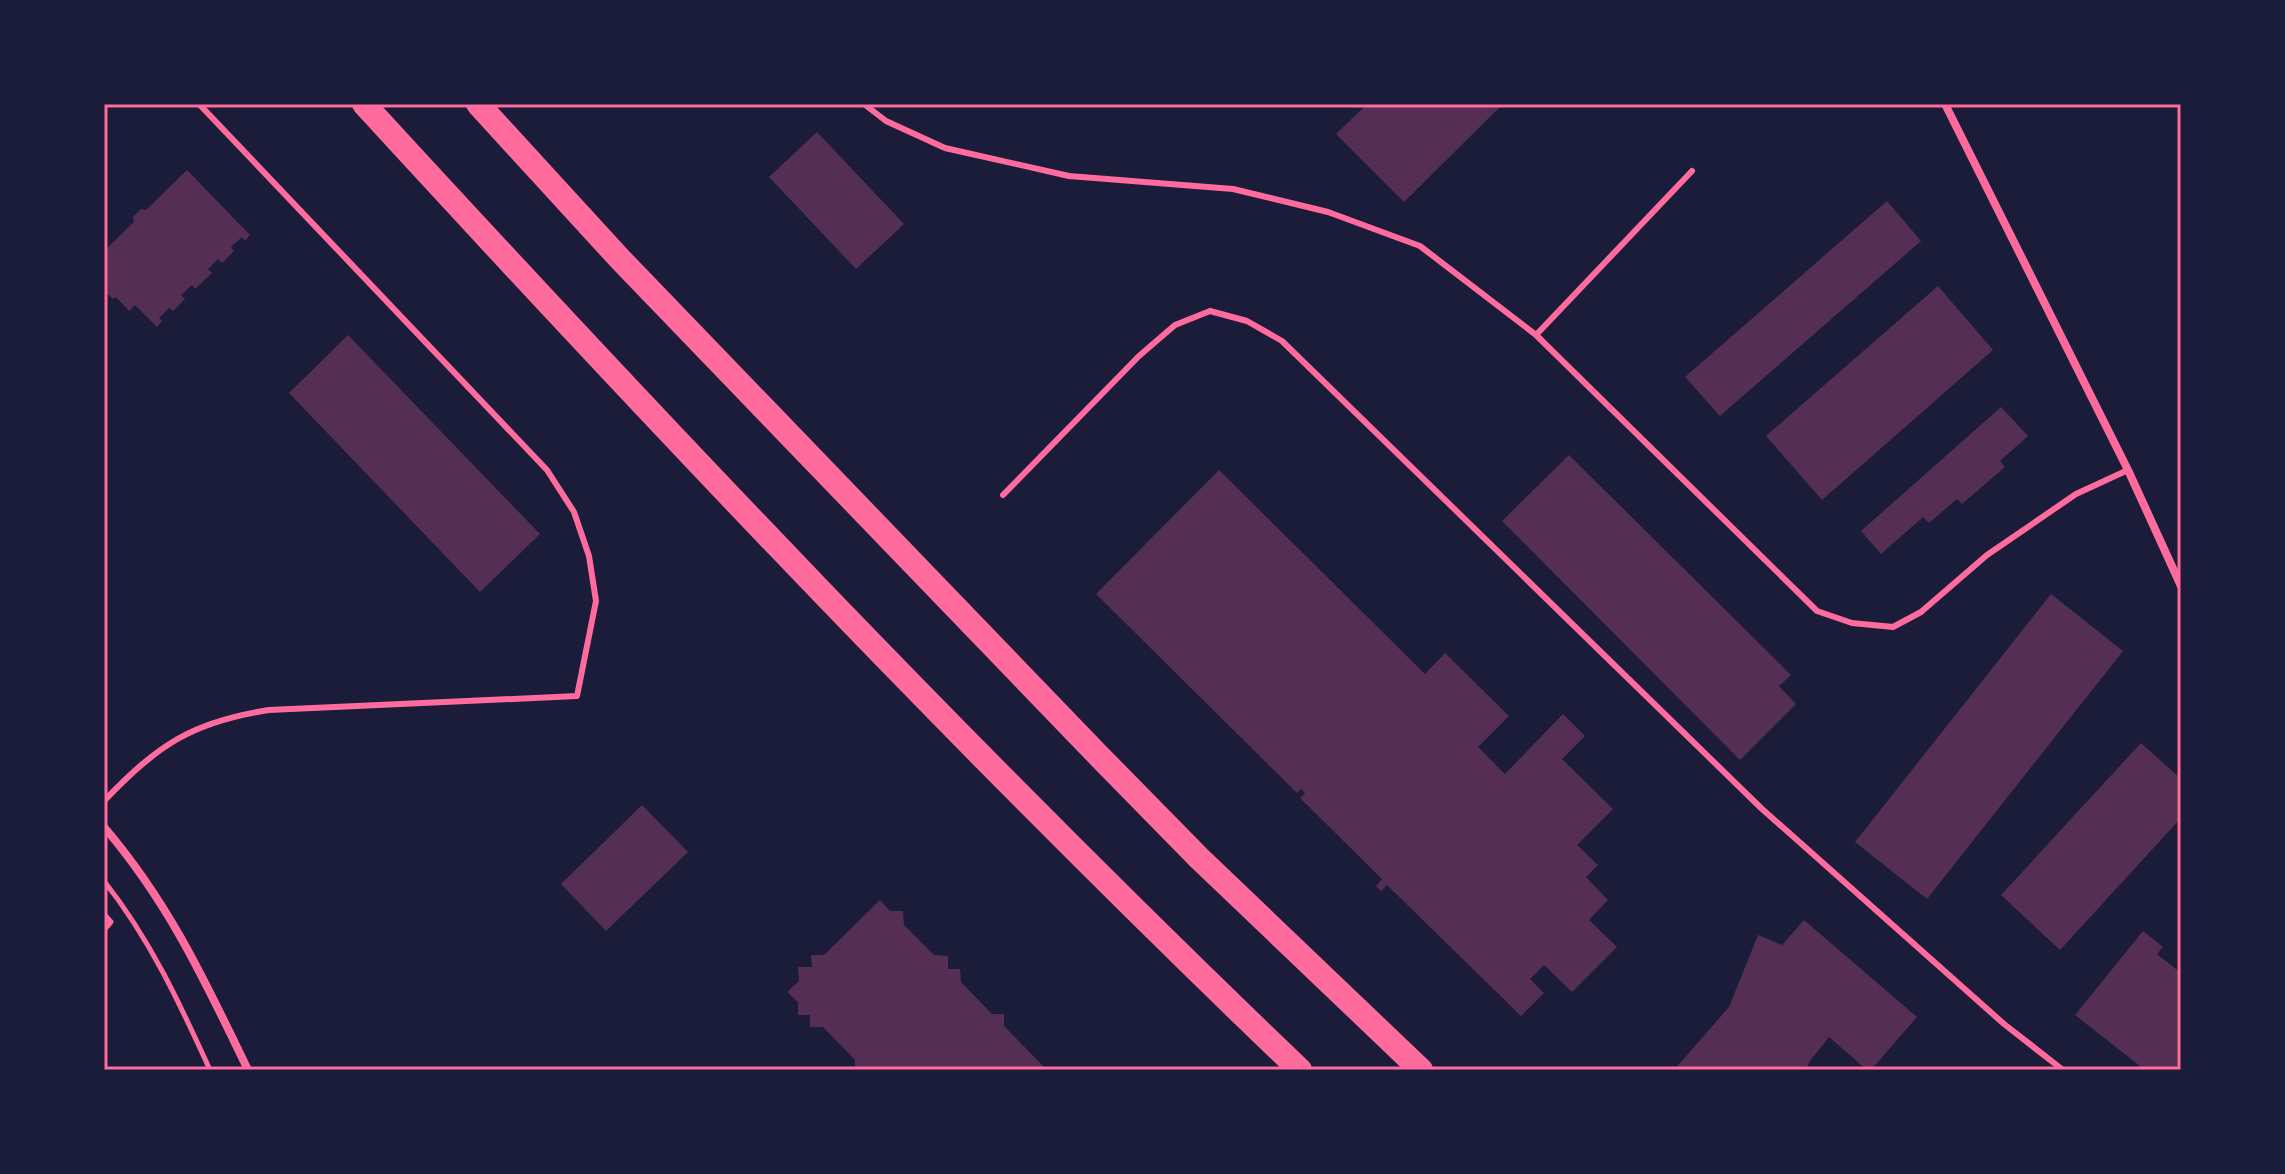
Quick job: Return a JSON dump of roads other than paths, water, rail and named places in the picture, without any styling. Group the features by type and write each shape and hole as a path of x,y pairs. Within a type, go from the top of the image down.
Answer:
{"highway":[{"path":"364,104 560,318 847,620 1139,916 1300,1070"},
{"path":"478,104 620,259 1096,753 1199,858 1421,1070"}],"street":[{"path":"1945,104 2128,470 2181,586"},
{"path":"104,827 158,895 196,963 248,1070"}],"lane":[{"path":"104,801 139,765 166,746 197,727 233,715 269,710 577,696 596,601 589,556 574,512 547,470 199,104"},
{"path":"864,104 886,121 945,148 1069,176 1233,189 1328,212 1420,246 1536,335 1817,611 1852,623 1893,627 1921,612 1987,555 2076,494 2128,470"},
{"path":"1536,335 1692,171"},
{"path":"1003,495 1139,356 1175,325 1210,311 1247,321 1282,341 1761,808 2004,1024 2063,1070"}]}
